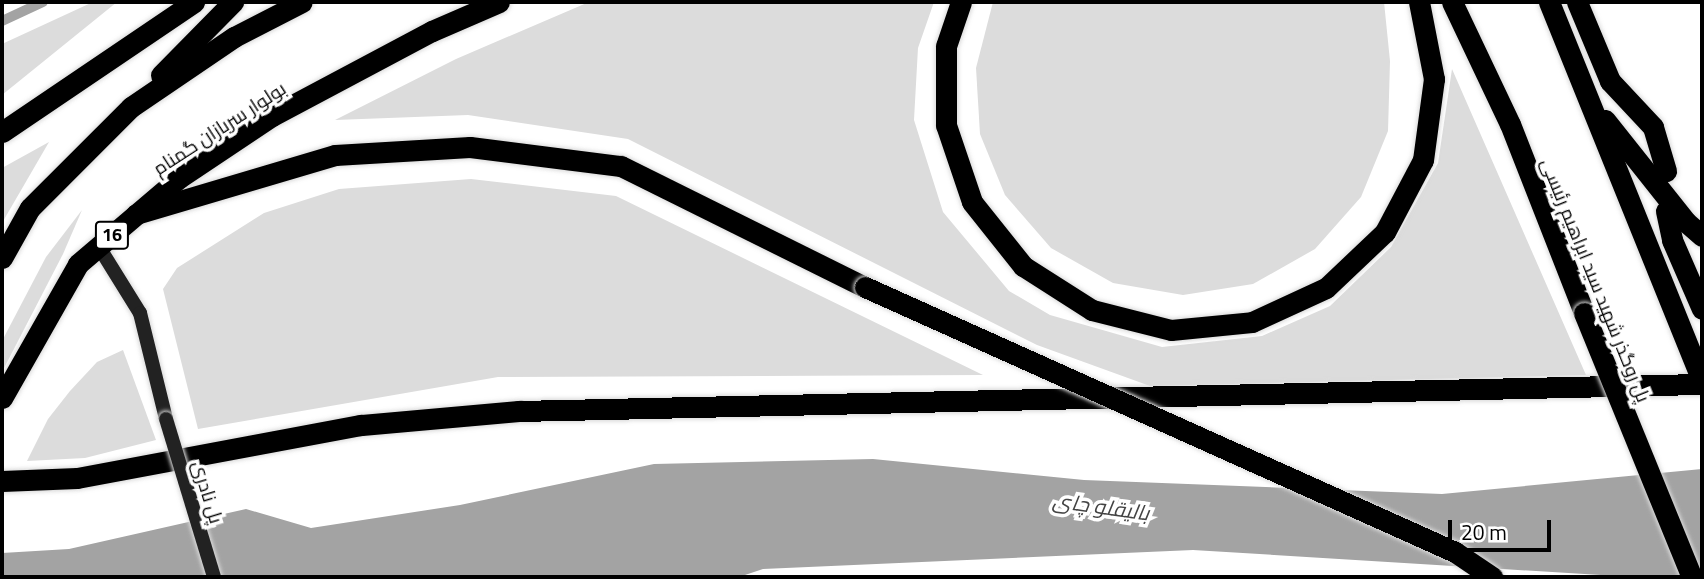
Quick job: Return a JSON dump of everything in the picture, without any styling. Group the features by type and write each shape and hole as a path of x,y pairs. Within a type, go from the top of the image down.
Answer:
{"highway":[{"path":"2,132 194,2"},
{"path":"2,258 30,208 233,2"},
{"path":"131,107 234,37 302,2"},
{"name":"بولوار سربازان گمنام","path":"2,398 78,264 178,178 272,116 432,31 499,2"},
{"path":"961,2 946,46 946,125 972,202 1023,266 1092,310 1171,330 1252,322 1326,288 1385,232 1423,160 1434,79 1419,2"},
{"name":"پل روگذر شهید سید ابراهیم رئیسی","path":"1452,2 1510,124 1692,577"},
{"path":"2,481 77,478 361,425 519,411 1702,382 1549,2"},
{"path":"1577,2 1610,81 1653,127 1666,171"},
{"path":"1591,102 1686,222 1702,236"},
{"path":"136,214 335,155 470,147 621,166 865,287 1455,552 1492,577"},
{"path":"1666,211 1672,240 1702,309"}],"street":[{"name":"پل نادری","path":"99,247 141,313 166,419 214,577"}],"shaded area":[{"path":"93,2 117,2 2,95 2,44"},
{"path":"589,2 934,2 918,48 914,120 943,212 1009,291 1050,315 1162,347 1262,336 1330,306 1391,247 1438,163 1452,69 1586,375 1150,386 1037,345 628,139 468,115 335,120 456,59"},
{"path":"993,2 1384,2 1390,61 1388,131 1361,197 1315,249 1253,284 1183,295 1113,283 1051,248 1005,195 980,134 976,68"},
{"path":"49,142 2,223 2,168"},
{"path":"471,179 616,196 983,375 498,377 198,429 163,289 177,268 264,213 339,189"},
{"path":"82,210 63,254 2,372 2,341 46,257"},
{"path":"123,350 156,440 85,458 27,461 48,419 70,391 97,362"}],"water":[{"name":"بالیقلو چای","path":"873,459 1084,480 1442,494 1702,469 1702,577 1633,577 1193,550 763,569 739,577 2,577 2,553 69,549 246,509 311,528 460,505 654,464"}],"waterway":[{"path":"2,21 43,2"}]}
